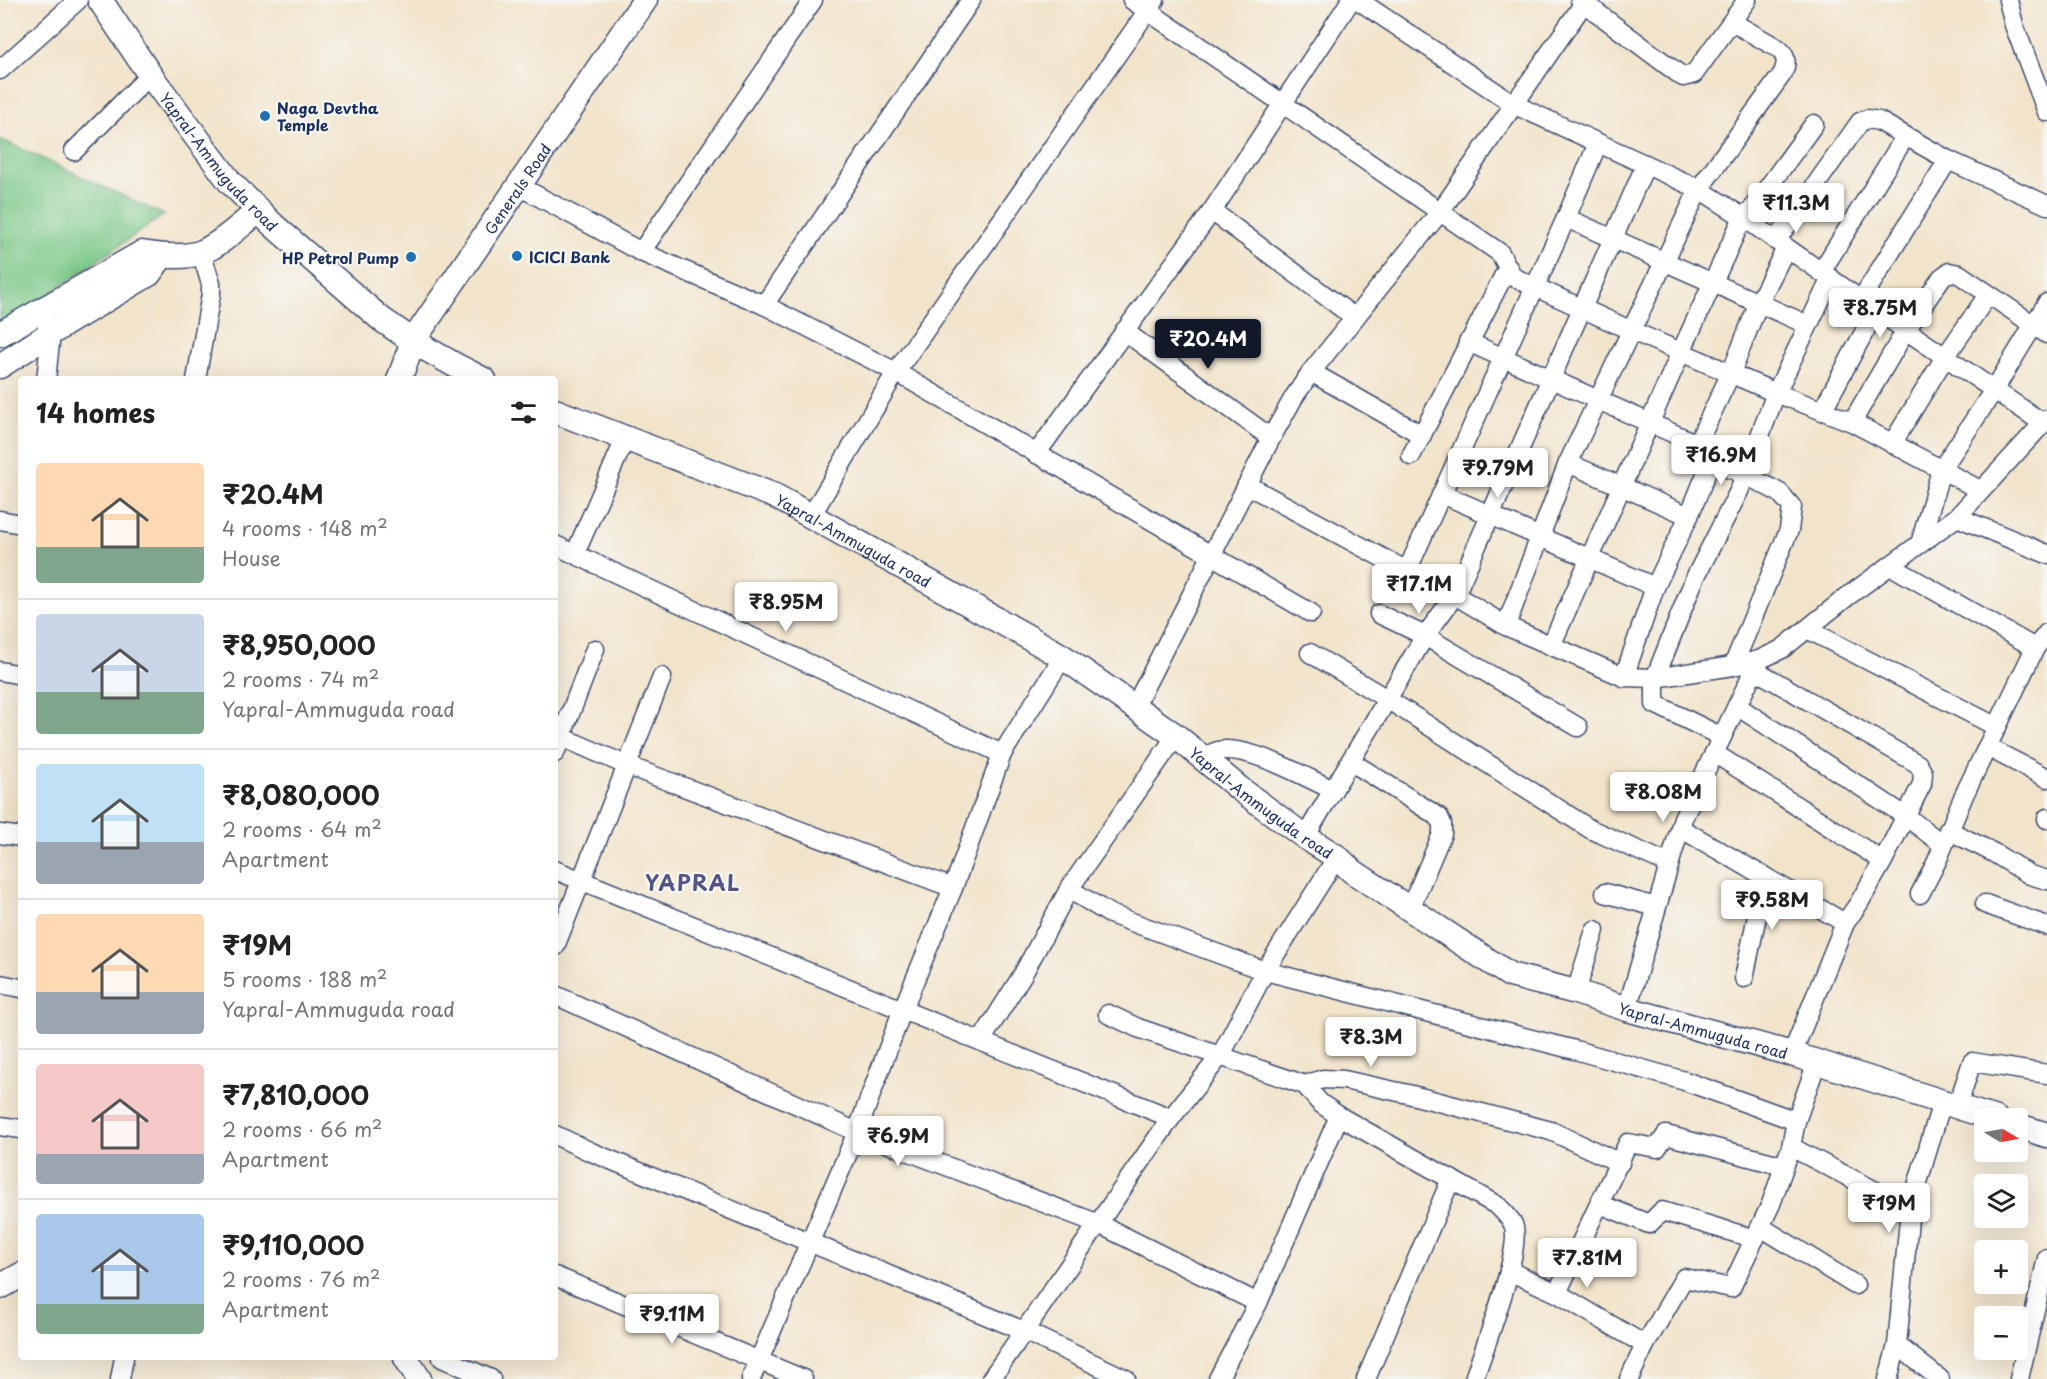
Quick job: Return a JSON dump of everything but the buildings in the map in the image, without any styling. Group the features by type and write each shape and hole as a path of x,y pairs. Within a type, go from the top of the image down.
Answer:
{"main road":[{"name":"Yapral-Ammuguda road","path":"100,0 150,75 230,182 259,211 381,318 412,341 476,376"},
{"name":"Generals Road","path":"400,376 412,341 645,0"},
{"path":"0,334 142,254 162,256 201,252 212,247 259,211"},
{"path":"0,366 149,274 162,256"},
{"name":"Yapral-Ammuguda road","path":"558,412 774,496 1063,657 1176,736 1305,837 1337,857 1352,871 1510,975 1792,1054 1974,1112"},
{"path":"2028,1129 2047,1135"},
{"path":"0,1287 18,1277"},
{"path":"407,1360 419,1379"}],"street":[{"path":"0,70 78,0"},
{"path":"640,252 813,0"},
{"path":"764,305 971,0"},
{"path":"1132,0 1151,5 1282,103 1500,253 1506,260 1507,269 1513,277 1776,393 1852,422 1980,490"},
{"path":"1036,454 1212,211 1351,0"},
{"path":"1247,484 1455,595 1506,626 1624,677 1654,678 1733,666 1757,665 1782,649 1957,517 2045,421 1994,390 1699,189 1515,105 1358,0"},
{"path":"1134,708 1247,484 1294,398 1311,372 1440,212 1515,105 1583,1 1683,77 1694,74 1747,0"},
{"path":"2008,0 2014,25 2047,112"},
{"path":"811,516 896,372 1151,5"},
{"path":"1506,626 1568,463 1699,189 1783,73 1786,64 1785,55 1779,49 1732,22"},
{"path":"2029,63 2047,60"},
{"path":"74,151 150,75"},
{"path":"1697,444 1731,373 1781,245 1860,122 1867,118 1879,121 1948,160 2047,205"},
{"path":"1551,646 1743,217 1753,208 1814,124"},
{"path":"1722,736 1655,704 1654,678 1694,580 1739,490 1776,393 1808,325 1826,275 1905,137"},
{"path":"1407,571 1598,143"},
{"path":"1861,300 1948,160"},
{"path":"1305,837 1425,636 1455,595 1646,164"},
{"path":"519,186 640,252 764,305 896,372 1311,613"},
{"path":"1212,211 1355,318"},
{"path":"1566,218 1808,325"},
{"path":"197,376 211,294 211,284 201,252"},
{"path":"1411,456 1507,269"},
{"path":"1852,422 1906,330 1941,277 1949,272 1959,274 2041,329"},
{"path":"1892,444 1945,357 1988,295"},
{"path":"1920,544 1941,470 1994,390 2041,329 2047,303"},
{"path":"39,310 51,333 46,376"},
{"path":"1822,411 1876,310"},
{"path":"1124,331 1271,438"},
{"path":"1468,342 1715,452 1689,516 1655,587 1624,677"},
{"path":"1311,372 1422,435"},
{"path":"575,554 625,439"},
{"path":"1710,462 1744,474 1780,493 1792,507 1789,530 1733,666"},
{"path":"1568,463 1689,516"},
{"path":"1442,494 1588,560 1655,587"},
{"path":"1957,517 2047,554"},
{"path":"0,520 18,523"},
{"path":"558,546 1002,754"},
{"path":"1891,566 2035,648"},
{"path":"1379,614 1425,636 1578,727"},
{"path":"1807,629 1997,727"},
{"path":"1920,894 2035,648 2047,633"},
{"path":"558,739 595,649"},
{"path":"1310,653 1387,699 1590,828 1669,864"},
{"path":"751,1379 857,1132 953,888 1002,754 1063,657"},
{"path":"1627,1009 1680,828 1757,665"},
{"path":"1757,665 1918,764 1923,773 1922,784 1907,817 1859,903 1845,923 1792,1054"},
{"path":"0,671 18,674"},
{"path":"558,940 662,677"},
{"path":"1737,706 1907,817 1945,837 1994,853 2030,875 2047,880"},
{"path":"981,1041 1023,974 1070,889 1176,736"},
{"path":"558,741 953,888"},
{"path":"1987,747 2047,778"},
{"path":"1202,758 1221,749 1239,750 1333,790"},
{"path":"1714,753 1883,861"},
{"path":"1350,761 1438,817 1442,824 1442,834 1410,909"},
{"path":"1680,828 1845,923"},
{"path":"0,834 18,837"},
{"path":"991,1379 1171,1118 1221,1055 1265,971 1337,857"},
{"path":"558,871 1171,1118"},
{"path":"1744,978 1765,877"},
{"path":"1070,889 1110,914 1265,971 1563,1046 1685,1081 1796,1121"},
{"path":"1605,893 1656,908"},
{"path":"1985,904 2047,926"},
{"path":"1576,992 1595,930"},
{"path":"0,984 18,987"},
{"path":"558,996 857,1132 1099,1224 1258,1303"},
{"path":"1108,1014 1138,1028 1305,1085 1320,1103 1339,1116 1498,1206 1514,1224 1514,1248 1509,1271 1474,1379"},
{"path":"1629,1379 1645,1345 1684,1278 1731,1288 1771,1204 1817,1062"},
{"path":"1888,1379 1897,1345 1910,1209 1950,1105 1972,1062 2047,1074"},
{"path":"1305,1085 1323,1079 1344,1080 1419,1097 1551,1131 1620,1163"},
{"path":"1218,1379 1258,1303 1339,1116"},
{"path":"0,1126 18,1129"},
{"path":"1557,1293 1628,1143 1657,1148 1666,1135 1784,1166"},
{"path":"558,1136 1024,1331 1126,1379"},
{"path":"1791,1147 1910,1209"},
{"path":"1366,1379 1451,1179"},
{"path":"1600,1204 1649,1224 1662,1211 1758,1233 1855,1285"},
{"path":"2019,1379 2039,1324 2047,1258"},
{"path":"1509,1271 1557,1293 1645,1345"},
{"path":"558,1277 803,1379"},
{"path":"1897,1345 1940,1379"},
{"path":"120,1379 124,1360"},
{"path":"447,1360 491,1379"}],"green space":[{"path":"0,139 164,215 0,328"}],"place":[{"name":"Naga Devtha Temple","path":"265,116"},
{"name":"ICICI Bank","path":"517,256"},
{"name":"HP Petrol Pump","path":"411,257"}],"district":[{"name":"YAPRAL","path":"693,882"}]}
